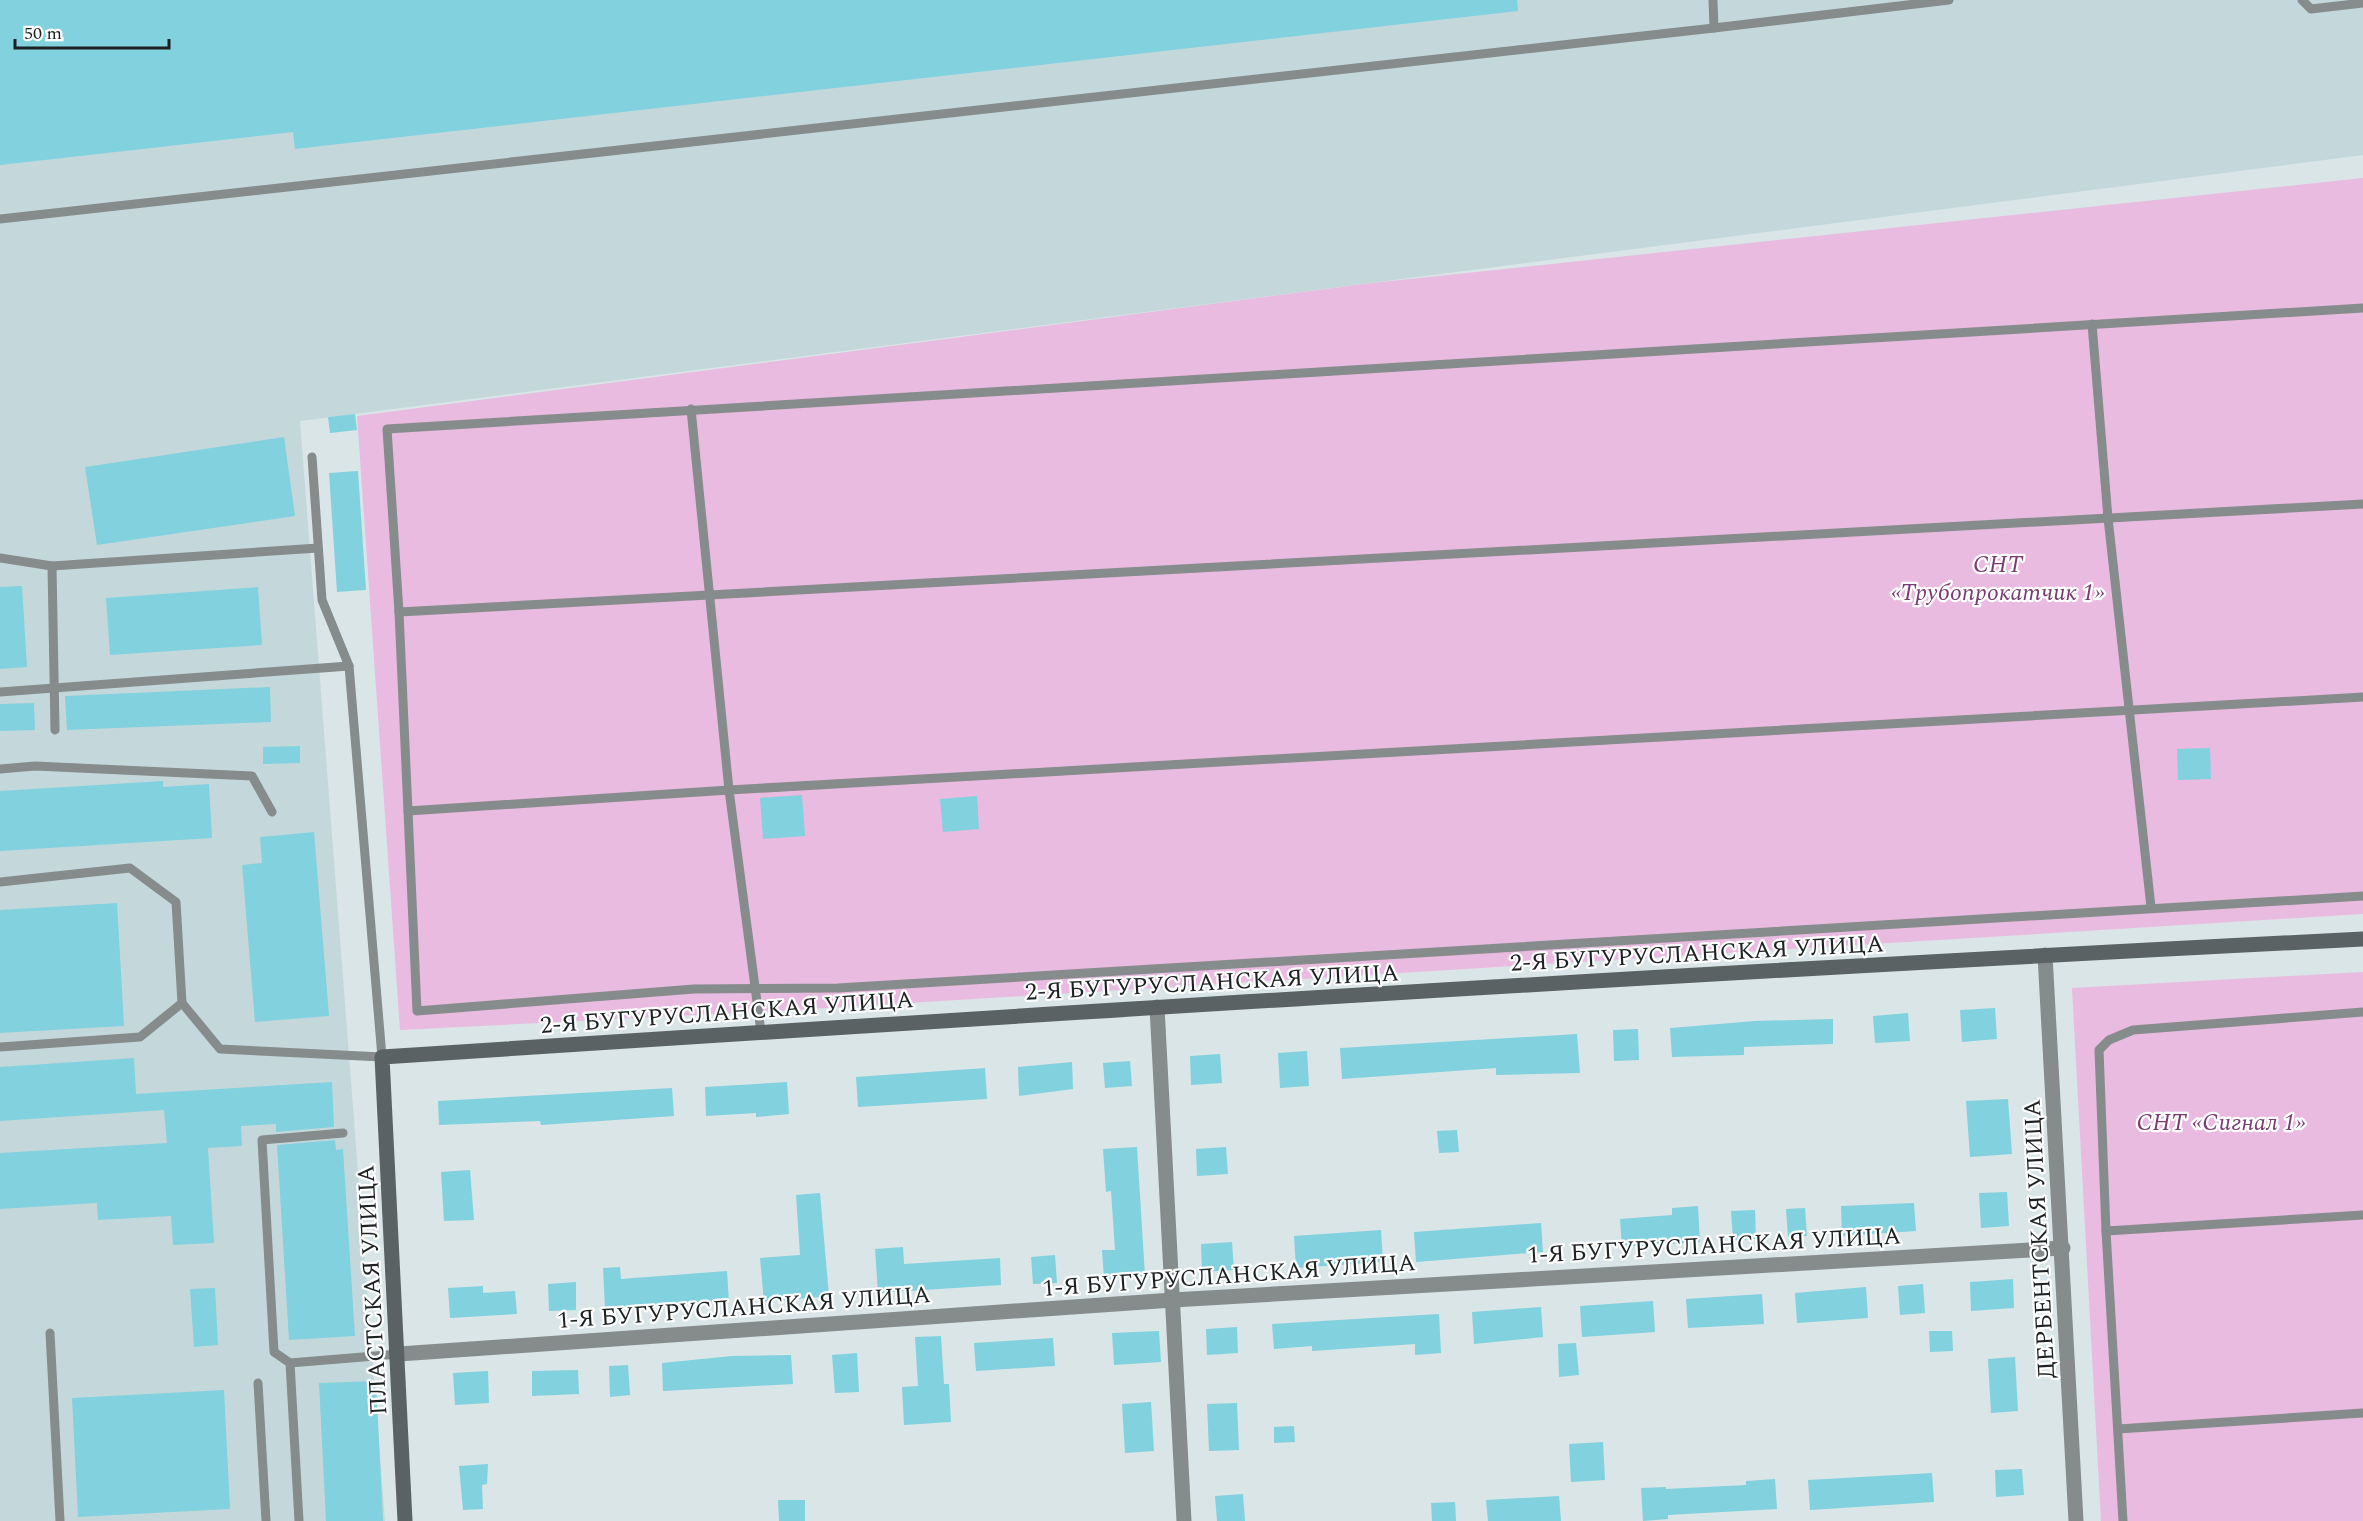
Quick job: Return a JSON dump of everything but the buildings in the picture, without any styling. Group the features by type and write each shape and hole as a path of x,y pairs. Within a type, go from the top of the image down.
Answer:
{"street":[{"name":"2-Я БУГУРУСЛАНСКАЯ УЛИЦА","path":"382,1057 1158,1007 2045,955 2363,939"},
{"name":"ДЕРБЕНТСКАЯ УЛИЦА","path":"2045,955 2063,1248 2071,1520"},
{"path":"1158,1007 1184,1521"},
{"name":"ПЛАСТСКАЯ УЛИЦА","path":"382,1057 399,1354 405,1521"},
{"name":"1-Я БУГУРУСЛАНСКАЯ УЛИЦА","path":"399,1354 1173,1300 2063,1248"}],"lane":[{"path":"1713,0 1714,28"},
{"path":"0,219 1949,0"},
{"path":"2302,0 2311,9 2363,3"},
{"path":"2363,308 387,429 399,612 417,1011 694,989 756,991 1603,944 2151,907 2363,896"},
{"path":"2091,324 2108,518 2151,907"},
{"path":"691,409 729,790 761,1032"},
{"path":"0,882 130,868 176,902 182,1003 220,1049 382,1057 349,666 322,600 312,457"},
{"path":"399,612 2363,504"},
{"path":"0,558 52,566 318,548"},
{"path":"52,566 55,730"},
{"path":"0,692 349,666"},
{"path":"408,811 729,790 2363,697"},
{"path":"0,769 35,766 252,776 272,812"},
{"path":"0,1047 140,1037 182,1003"},
{"path":"2123,1521 2106,1231 2099,1050 2109,1040 2133,1030 2363,1012"},
{"path":"343,1133 262,1140 274,1352 290,1363 399,1354"},
{"path":"2106,1231 2363,1215"},
{"path":"50,1333 60,1521"},
{"path":"290,1363 298,1521"},
{"path":"258,1383 266,1521"},
{"path":"2118,1429 2363,1413"}],"shaded area":[{"path":"0,0 2363,0 2363,155 300,421 385,1521 0,1521"}],"green space":[{"name":"СНТ «Трубопрокатчик 1»","path":"2363,178 2363,914 794,1010 400,1030 357,416 1372,283"},
{"name":"СНТ «Сигнал 1»","path":"2363,972 2363,1521 2101,1521 2072,988"}]}
